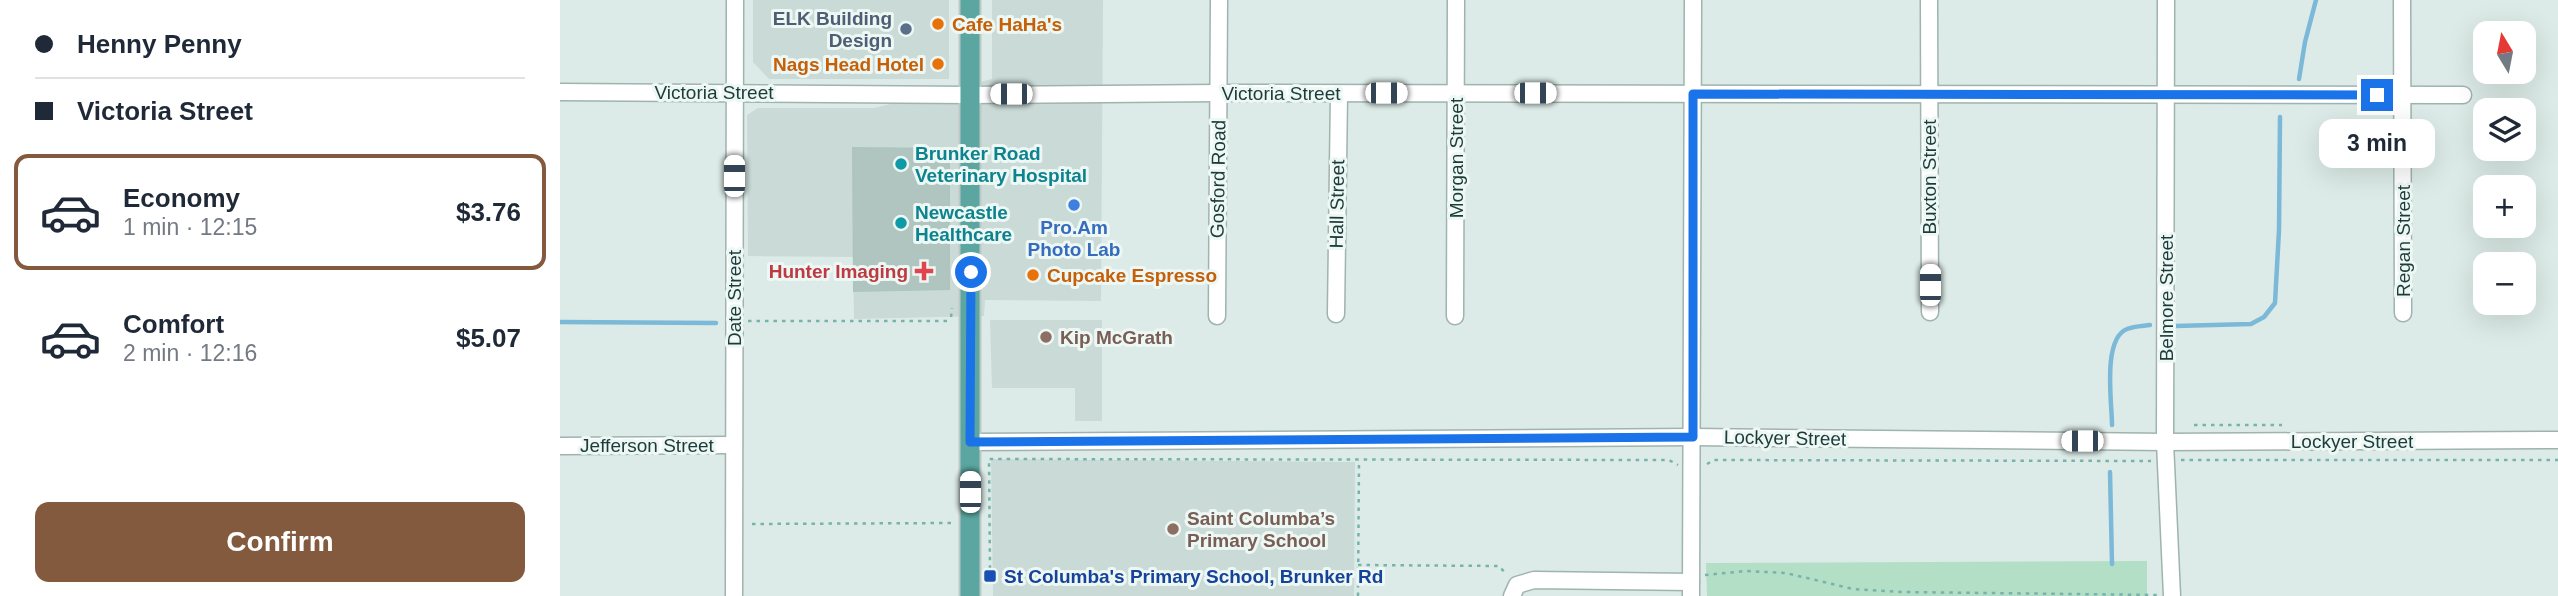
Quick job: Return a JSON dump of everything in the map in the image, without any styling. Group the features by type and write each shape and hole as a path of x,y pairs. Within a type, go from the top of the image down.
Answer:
{"main road":[{"path":"970,0 970,596"}],"street":[{"name":"Date Street","path":"734,596 735,0"},
{"name":"Gosford Road","path":"1217,316 1219,0"},
{"name":"Morgan Street","path":"1455,316 1456,0"},
{"path":"1514,590 1534,580 1696,584 1693,437 1693,0"},
{"name":"Buxton Street","path":"1928,0 1930,312"},
{"name":"Belmore Street","path":"2166,0 2165,442 2172,595"},
{"name":"Regan Street","path":"2402,0 2403,313"},
{"name":"Victoria Street","path":"560,92 971,95 2463,95"},
{"name":"Hall Street","path":"1336,314 1339,94"},
{"name":"Lockyer Street","path":"970,442 1693,437 2165,442 2558,440"},
{"name":"Jefferson Street","path":"560,446 734,445"}],"path":[{"path":"748,321 951,319 952,308"},
{"path":"985,583 990,571 989,459 1669,460 1681,467"},
{"path":"1358,596 1359,460"},
{"path":"1701,466 1714,460 2152,461"},
{"path":"2181,460 2558,460"},
{"path":"752,524 951,523"},
{"path":"1358,565 1499,566 1514,590"},
{"path":"1696,584 1746,571 1786,573 1853,589 1901,592 2172,595"}],"shaded area":[{"path":"753,0 949,0 949,79 769,79 753,62"},
{"path":"992,0 1103,0 1101,301 985,300 984,316 854,319 853,257 748,256 747,115 758,108 874,108 992,79"},
{"path":"990,320 1102,320 1102,421 1075,421 1075,388 992,388"},
{"name":"Saint Columba’s Primary School","path":"991,459 1355,462 1354,596 993,596"}],"green space":[{"path":"2147,561 2147,596 1707,596 1706,563"}],"building":[{"name":"Newcastle Healthcare","path":"853,148 949,149 949,289 854,291"}],"waterway":[{"path":"2299,79 2316,0"},
{"path":"2175,326 2251,324 2264,317 2275,303 2280,117"},
{"path":"560,322 716,323"},
{"path":"2112,425 2110,372 2114,345 2119,335 2127,329 2150,325"},
{"path":"2110,472 2112,564"}],"place":[{"name":"Cafe HaHa's","path":"938,24"},
{"name":"ELK Building Design","path":"906,29"},
{"name":"Nags Head Hotel","path":"938,64"},
{"name":"Brunker Road Veterinary Hospital","path":"901,164"},
{"name":"Pro.Am Photo Lab","path":"1074,205"},
{"name":"Newcastle Healthcare","path":"901,223"},
{"name":"Hunter Imaging","path":"924,271"},
{"name":"Cupcake Espresso","path":"1033,275"},
{"name":"Kip McGrath","path":"1046,337"},
{"name":"Saint Columba’s Primary School","path":"1173,529"},
{"name":"St Columba's Primary School, Brunker Rd","path":"990,576"}],"route":[{"path":"971,272 970,442 1693,437 1693,94 2377,95"}]}
